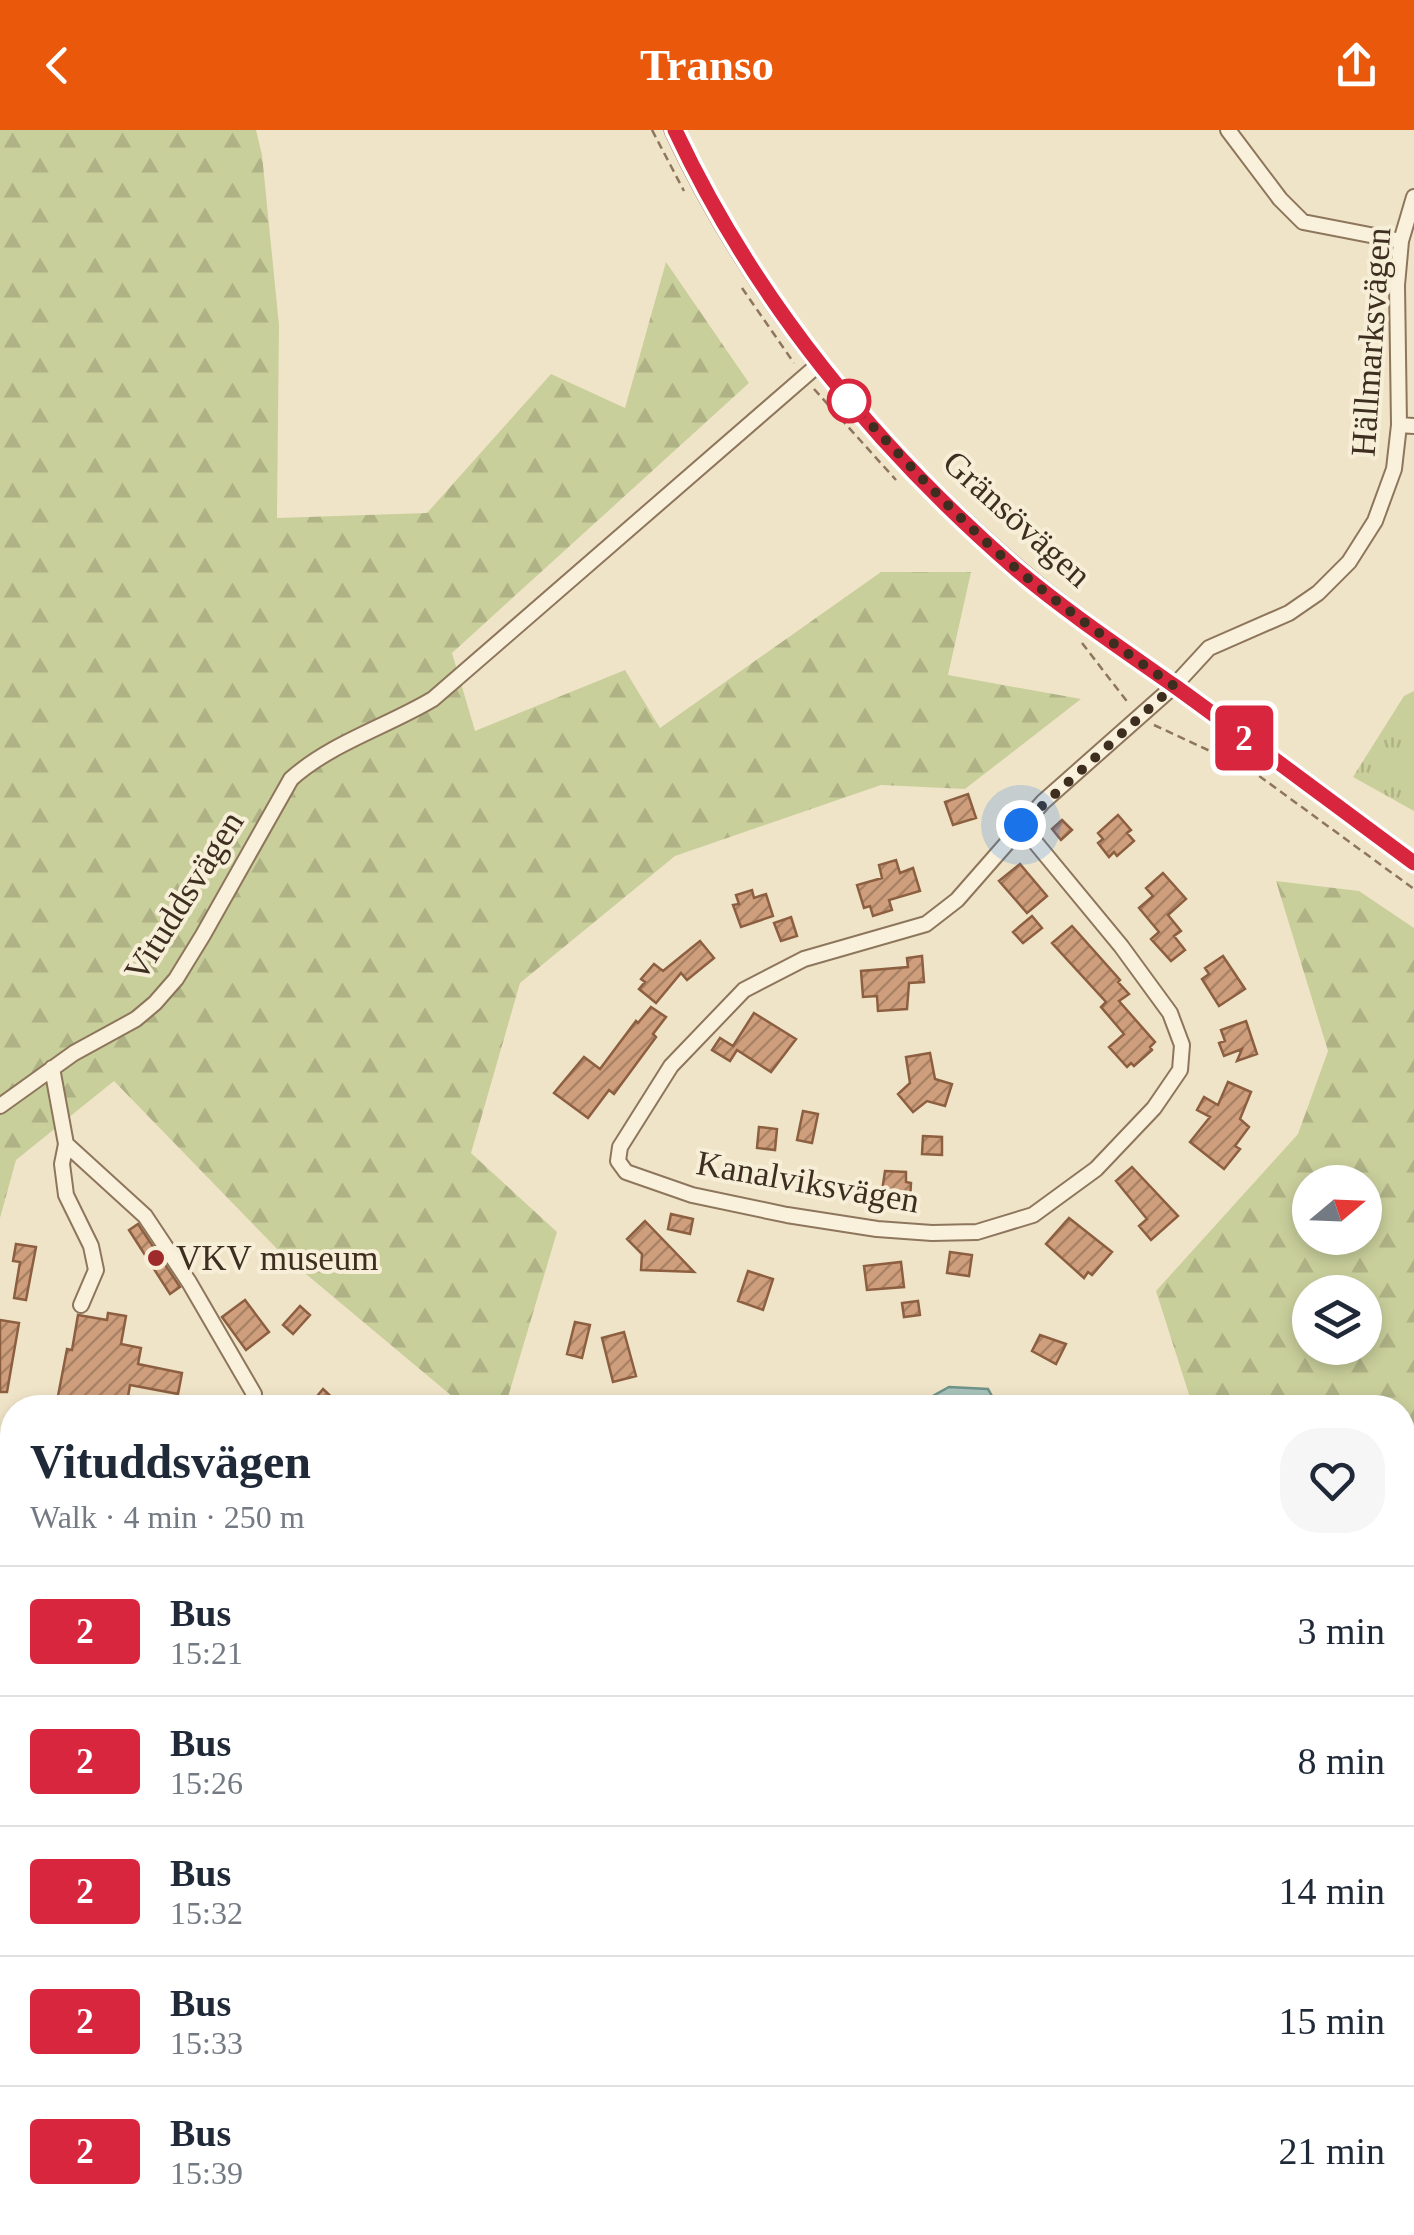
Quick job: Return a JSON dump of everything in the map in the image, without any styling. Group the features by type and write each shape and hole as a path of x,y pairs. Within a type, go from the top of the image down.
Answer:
{"street":[{"name":"Gränsövägen","path":"674,130 754,272 819,364 873,430 1018,570 1414,863"},
{"path":"1228,130 1280,199 1303,222 1402,241"},
{"name":"Hällmarksvägen","path":"1174,686 1209,648 1289,613 1318,593 1362,546 1386,499 1406,425 1397,285 1402,241 1414,197"},
{"name":"Vituddsvägen","path":"0,1106 52,1068 155,1004 176,979 284,790 310,762 433,699 819,364"},
{"name":"Kanalviksvägen","path":"1021,825 1160,1000 1178,1028 1182,1045 1180,1070 1154,1108 1096,1168 1033,1214 977,1232 932,1233 787,1215 692,1195 626,1172 618,1161 620,1146 642,1108 671,1066 744,990 804,958 926,924 956,900 1021,825 1174,686"},
{"path":"52,1068 66,1144 62,1164 66,1195 91,1246 96,1270 81,1305"},
{"path":"66,1144 145,1216 189,1282 254,1395"}],"green space":[{"path":"0,130 256,130 262,155 279,325 277,518 427,513 551,374 625,408 666,262 749,383 452,653 475,731 625,670 660,728 881,572 971,572 948,675 1081,699 965,789 881,785 675,856 520,983 471,1153 557,1232 509,1395 451,1395 282,1254 114,1081 16,1160 0,1218"},
{"path":"1414,691 1414,811 1353,777 1404,696"},
{"path":"1276,881 1359,891 1414,928 1414,1395 1189,1395 1156,1291 1298,1134 1328,1051"}],"water":[{"path":"949,1387 988,1389 991,1395 935,1395"}],"building":[{"path":"968,794 976,818 953,825 945,802"},
{"path":"1118,815 1131,830 1127,833 1134,841 1117,856 1114,852 1109,857 1098,843 1103,839 1098,833"},
{"path":"1062,820 1072,830 1061,840 1052,829"},
{"path":"896,860 900,873 913,868 920,891 889,900 892,910 873,916 870,906 864,908 857,885 882,878 879,865"},
{"path":"1020,864 1047,896 1027,913 999,881"},
{"path":"1163,873 1186,899 1168,915 1181,931 1174,936 1185,950 1171,961 1151,939 1159,932 1139,908 1153,896 1146,888"},
{"path":"752,890 754,898 766,894 773,916 741,927 733,905 739,904 736,895"},
{"path":"1032,916 1042,928 1023,943 1013,932"},
{"path":"791,917 797,936 781,941 774,923"},
{"path":"1072,926 1120,980 1129,994 1119,1001 1155,1042 1152,1050 1134,1066 1131,1063 1127,1067 1109,1047 1124,1034 1101,1007 1106,1002 1052,943"},
{"path":"700,941 714,958 687,980 681,973 656,1003 639,989 645,982 641,979 654,964 663,971"},
{"path":"922,956 924,982 909,983 907,1009 878,1011 877,996 863,997 861,971 908,967 907,958"},
{"path":"1223,956 1245,989 1219,1006 1202,979 1209,974 1205,968"},
{"path":"651,1007 666,1017 653,1034 656,1037 614,1094 609,1090 588,1118 554,1093 584,1057 600,1069"},
{"path":"754,1013 796,1039 771,1072 737,1050 730,1061 712,1050 720,1038 733,1046"},
{"path":"1246,1021 1257,1054 1237,1061 1242,1049 1224,1056 1219,1043 1225,1041 1221,1030"},
{"path":"930,1053 935,1079 952,1084 945,1106 927,1101 913,1112 898,1094 910,1083 906,1057"},
{"path":"1228,1082 1251,1092 1240,1119 1249,1127 1235,1146 1240,1149 1224,1169 1190,1142 1210,1117 1197,1110 1204,1097 1218,1105"},
{"path":"803,1111 818,1114 812,1143 797,1140"},
{"path":"759,1127 777,1129 775,1150 757,1148"},
{"path":"923,1136 942,1137 942,1155 922,1154"},
{"path":"1132,1167 1178,1216 1151,1240 1139,1226 1147,1219 1116,1181"},
{"path":"885,1171 906,1172 906,1182 911,1183 910,1199 881,1198"},
{"path":"671,1214 693,1219 690,1234 668,1229"},
{"path":"1069,1218 1112,1252 1092,1275 1088,1272 1084,1278 1046,1244"},
{"path":"645,1221 694,1272 641,1270 642,1254 627,1239"},
{"name":"VKV museum","path":"138,1224 180,1287 170,1294 129,1230"},
{"path":"16,1244 36,1247 26,1300 14,1298 20,1262 13,1261"},
{"path":"950,1252 972,1255 969,1276 947,1273"},
{"path":"901,1262 904,1287 867,1290 864,1266"},
{"path":"748,1271 773,1279 763,1310 738,1301"},
{"path":"245,1300 269,1332 246,1350 222,1317"},
{"path":"918,1301 920,1315 904,1317 902,1303"},
{"path":"300,1306 310,1315 293,1334 283,1325"},
{"path":"108,1313 126,1316 121,1344 141,1348 138,1364 182,1373 178,1394 130,1385 128,1395 58,1395 78,1315 107,1320"},
{"path":"0,1320 19,1323 7,1392 0,1392"},
{"path":"575,1322 590,1325 582,1358 567,1354"},
{"path":"624,1332 636,1376 613,1382 602,1338"},
{"path":"1040,1335 1066,1344 1056,1364 1032,1351"}],"bus line":[{"name":"2","path":"675,130 691,165 754,272 819,364 873,430 956,513 1018,570 1116,646 1414,863"}],"place":[{"name":"VKV museum","path":"156,1258"}],"route":[{"path":"849,401 956,513 1018,570 1174,686 1021,825"}]}
